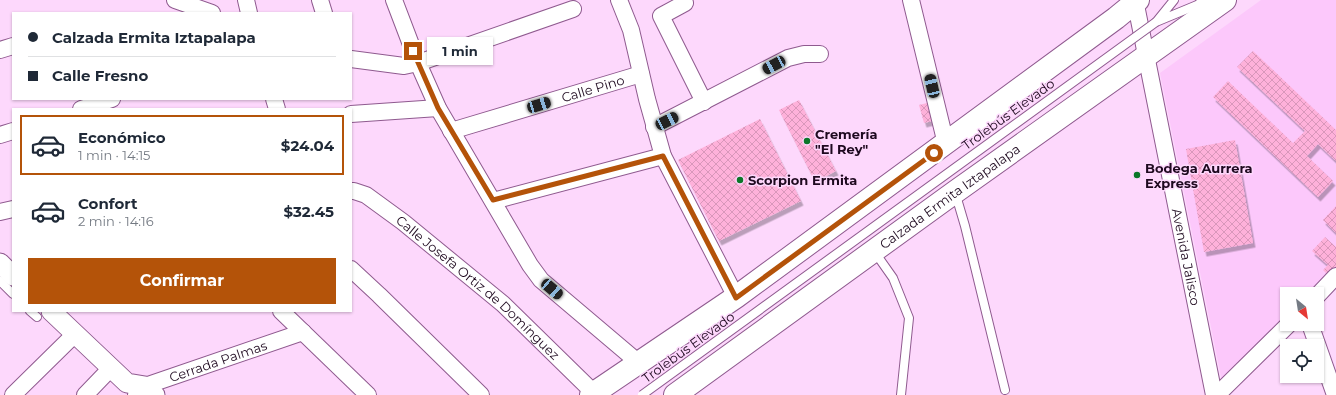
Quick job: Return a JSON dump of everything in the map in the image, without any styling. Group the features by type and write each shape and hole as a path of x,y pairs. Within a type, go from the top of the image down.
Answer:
{"main road":[{"name":"Calzada Ermita Iztapalapa","path":"675,395 874,250 1225,0"},
{"path":"593,394 736,298 1116,18 1136,1"}],"street":[{"path":"175,0 209,12"},
{"path":"246,0 249,12"},
{"path":"320,0 324,12"},
{"path":"394,0 418,63 438,108 530,265 541,280 639,363"},
{"path":"619,0 631,30 654,127 663,156 736,298"},
{"path":"911,0 946,144"},
{"name":"Avenida Jalisco","path":"1136,1 1216,395"},
{"path":"685,4 661,16 704,102"},
{"path":"352,59 404,66 418,63 573,9"},
{"path":"654,127 788,58 804,54 820,54"},
{"name":"Calle Pino","path":"451,131 641,74"},
{"path":"84,108 109,100"},
{"path":"352,114 438,108"},
{"path":"0,135 12,131"},
{"path":"493,200 663,156"},
{"name":"Calle Josefa Ortiz de Domínguez","path":"353,191 366,195 403,222 503,304 593,394"},
{"path":"0,212 12,208"},
{"path":"0,263 12,275"},
{"path":"352,270 481,395"},
{"path":"1324,289 1336,276"},
{"path":"283,312 368,395"},
{"path":"44,314 75,334 111,368 139,391"},
{"path":"1216,395 1282,331"},
{"path":"1312,331 1335,395"},
{"name":"Cerrada Palmas","path":"139,391 303,332"},
{"path":"12,395 75,334"},
{"path":"85,395 111,368"}],"lane":[{"name":"Trolebús Elevado","path":"1156,22 1174,0"},
{"name":"Trolebús Elevado","path":"642,395 1156,22 1197,5 1204,0"},
{"path":"955,192 966,226 1005,390"},
{"path":"874,250 893,278 909,318 901,395"},
{"path":"0,281 12,293"}],"shaded area":[{"path":"1261,0 1336,0 1336,269 1319,287 1280,287 1280,326 1222,382 1160,73"}],"building":[{"path":"1253,51 1336,130 1336,161 1318,144 1307,156 1333,181 1318,197 1213,97 1228,81 1293,143 1305,131 1237,67"},
{"name":"Cremería \"El Rey\"","path":"799,100 836,171 815,182 779,110"},
{"path":"927,103 932,121 924,123 919,105"},
{"name":"Scorpion Ermita","path":"760,119 801,201 719,241 678,160"},
{"path":"1235,140 1253,243 1204,252 1186,149"},
{"path":"1336,206 1336,233 1323,220"},
{"path":"1325,237 1336,247 1336,269 1329,276 1323,270 1328,265 1312,251"}],"place":[{"name":"Cremería \"El Rey\"","path":"807,141"},
{"name":"Bodega Aurrera Express","path":"1137,175"},
{"name":"Scorpion Ermita","path":"740,180"}],"route":[{"path":"413,51 438,108 493,200 663,156 736,298 934,153"}]}
